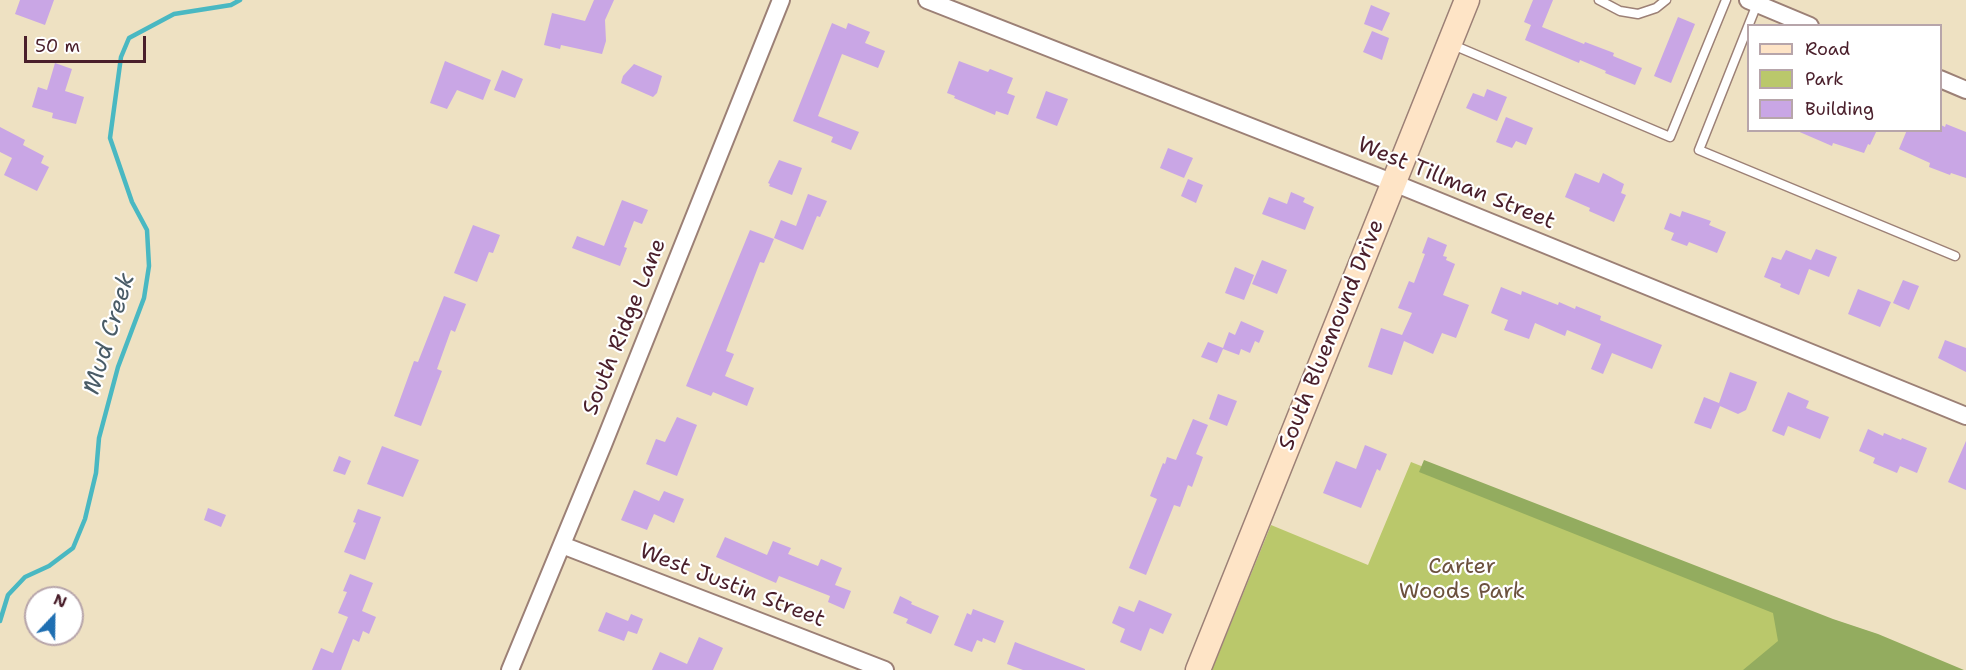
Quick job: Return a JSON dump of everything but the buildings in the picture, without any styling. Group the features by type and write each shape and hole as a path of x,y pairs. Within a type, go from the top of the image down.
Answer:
{"main road":[{"name":"South Bluemound Drive","path":"1198,670 1467,0"}],"street":[{"name":"South Ridge Lane","path":"510,670 781,0"},
{"name":"West Tillman Street","path":"927,0 1394,183 1966,416"},
{"path":"1752,2 1805,24"},
{"path":"1942,79 1966,90"},
{"name":"West Justin Street","path":"562,545 885,670"}],"lane":[{"path":"1599,0 1620,11 1638,14 1656,8 1666,0"},
{"path":"1450,43 1670,137 1725,0"},
{"path":"1752,2 1699,150 1955,256"}],"green space":[{"path":"1424,460 1833,619 1878,634 1964,670 1743,670 1778,641 1773,613 1419,472"},
{"name":"Carter Woods Park","path":"1411,462 1936,670 1212,670 1271,525 1368,565"}],"waterway":[{"name":"Mud Creek","path":"0,621 8,595 25,577 49,566 73,548 85,519 96,473 99,438 118,367 144,298 149,266 147,230 132,202 110,138 121,57 129,38 174,14 231,5 240,0"}]}
